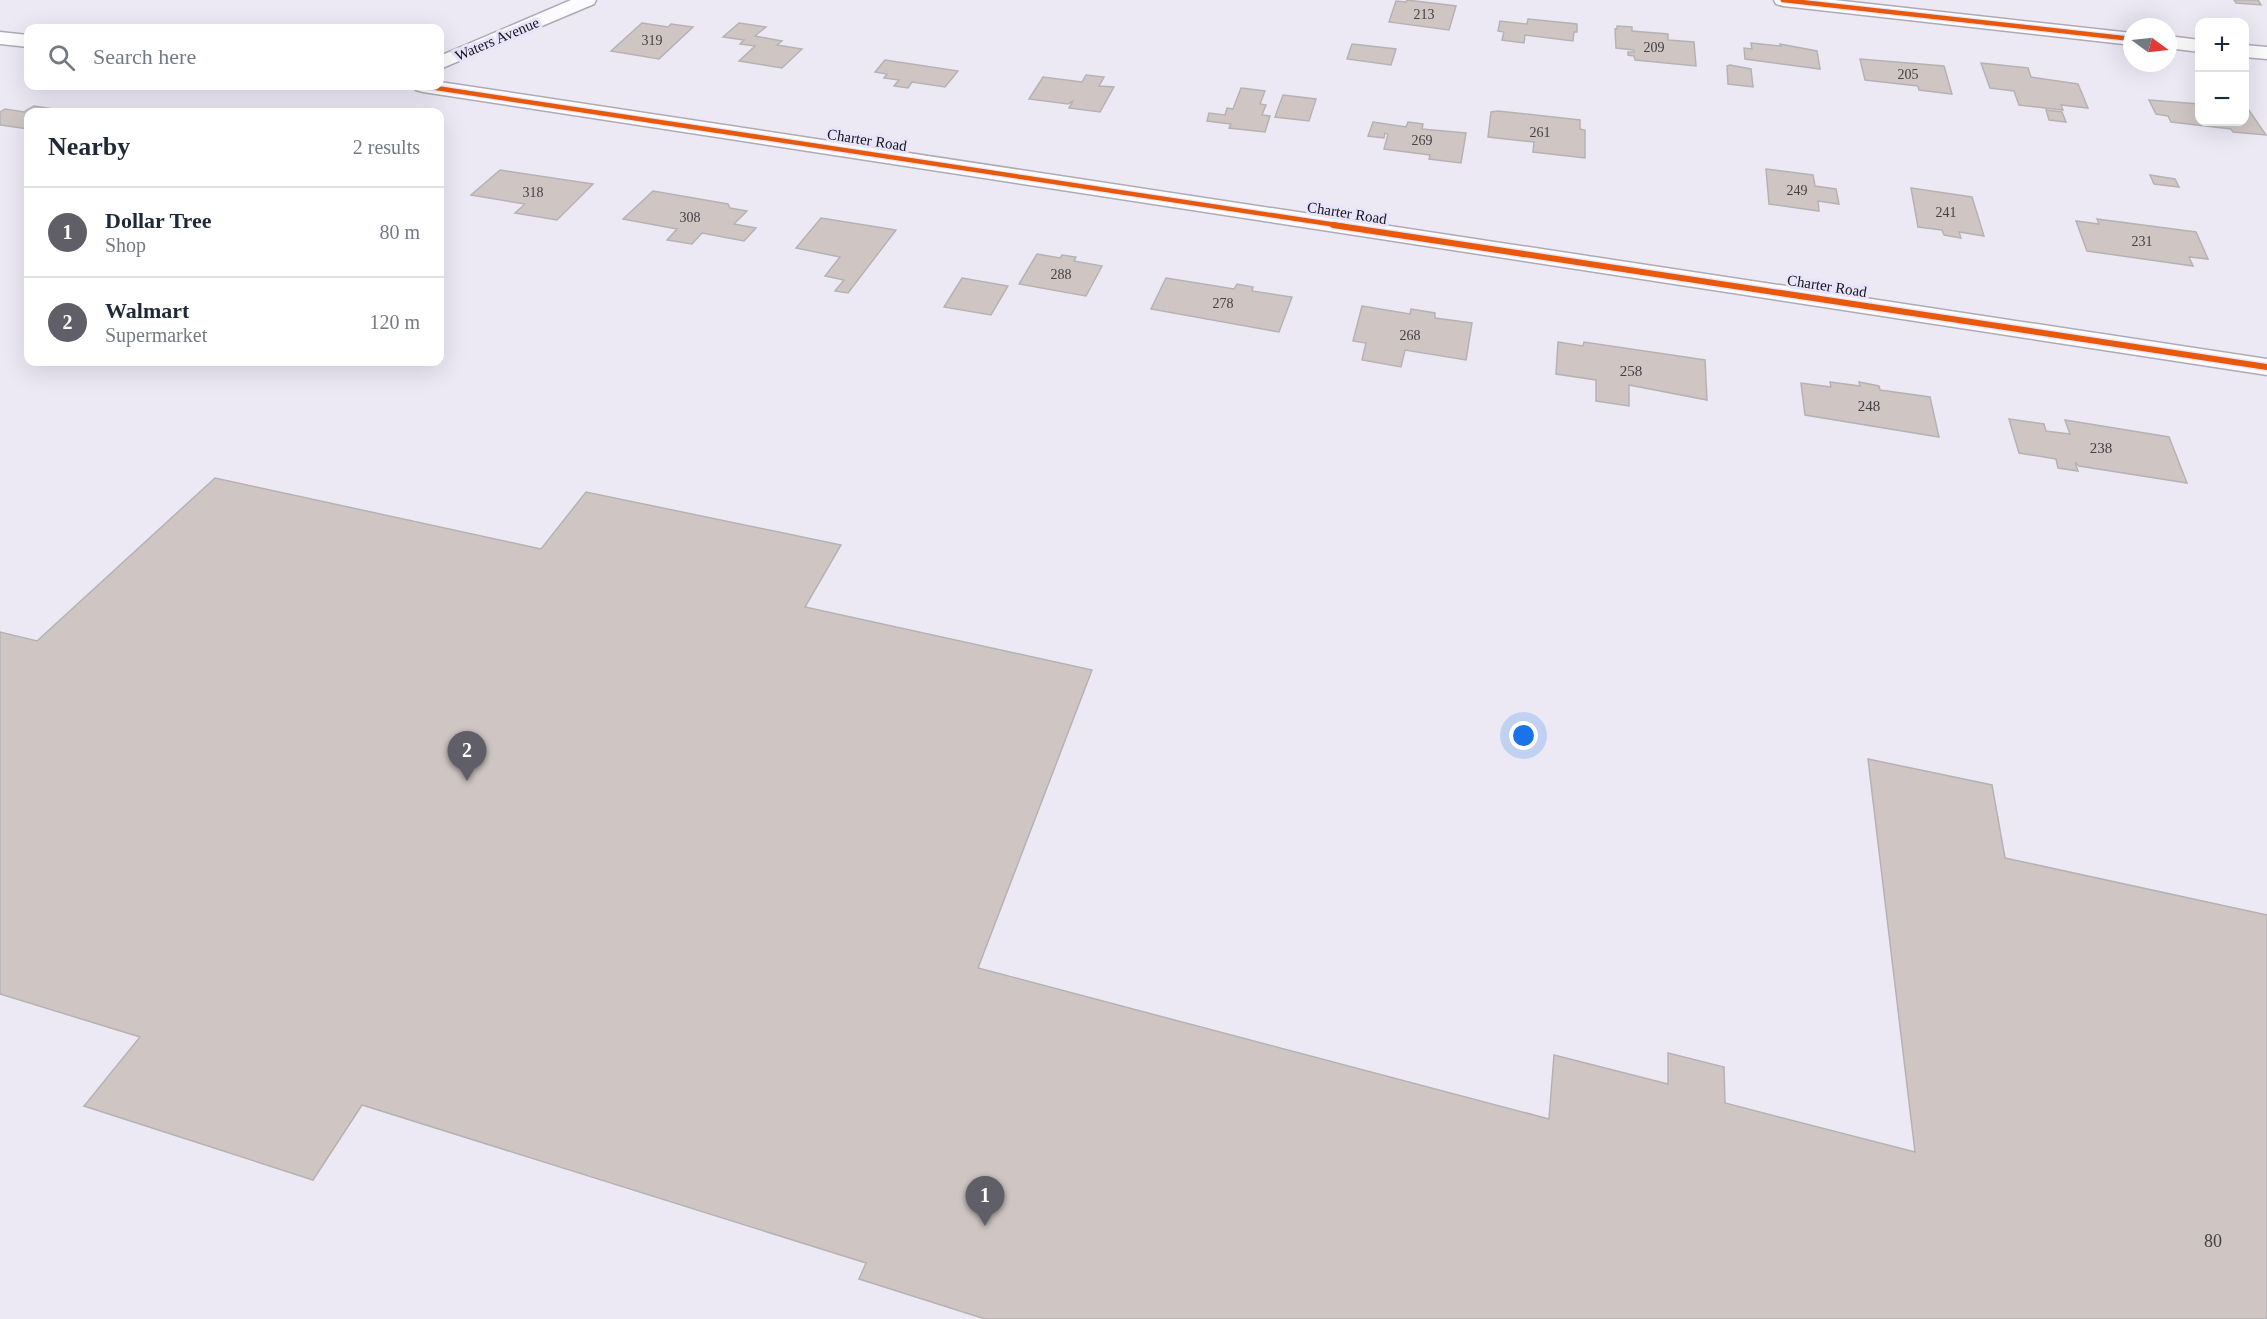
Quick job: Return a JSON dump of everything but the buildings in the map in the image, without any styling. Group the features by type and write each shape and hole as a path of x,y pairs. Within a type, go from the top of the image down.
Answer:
{"street":[{"name":"Waters Avenue","path":"444,61 587,0"},
{"path":"1783,0 2123,38"},
{"path":"0,38 24,41"},
{"path":"2177,43 2195,45"},
{"path":"2249,51 2267,53"},
{"name":"Charter Road","path":"444,89 2267,367"}],"cycle path":[{"path":"1783,0 2123,38"},
{"path":"444,89 2267,367"}],"place":[{"name":"Walmart","path":"467,781"},
{"name":"Dollar Tree","path":"985,1226"}]}
